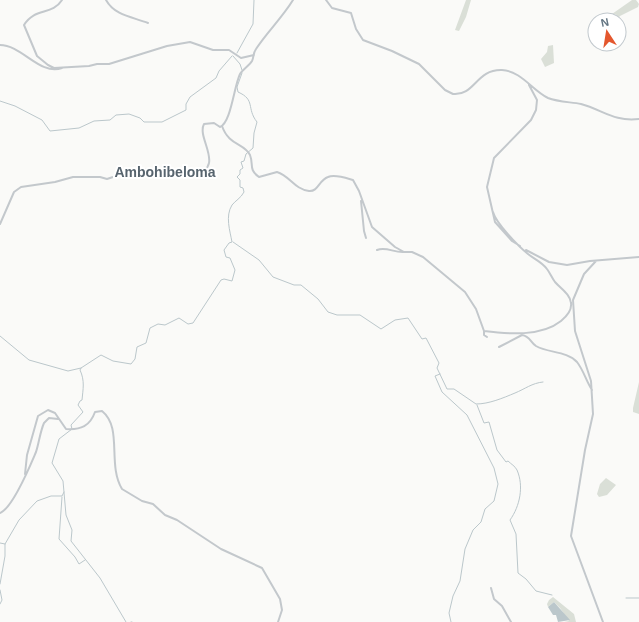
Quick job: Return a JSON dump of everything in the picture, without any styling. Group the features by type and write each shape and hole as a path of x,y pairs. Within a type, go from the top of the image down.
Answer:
{"street":[{"path":"62,0 52,9 33,14 24,25 37,56 54,68 109,64 179,43 194,43 213,50 229,50 234,54 245,58 254,55"},
{"path":"106,0 108,5 121,15 148,23"},
{"path":"222,126 228,119 234,88 242,71 251,62 254,51 277,24 293,0"},
{"path":"326,0 332,8 351,13 356,29 363,40 420,64 446,90 453,94 466,92 482,76 491,71 502,70 517,74 549,98 588,106 625,120 639,119"},
{"path":"0,46 8,46 47,68 59,69 65,66"},
{"path":"527,83 532,89 537,100 536,110 531,120 494,158 487,187 493,218 502,231 547,268 554,281 568,294 572,304 576,339 589,370 592,391 592,424 585,450 571,536 603,622"},
{"path":"0,224 14,192 21,187 55,182 73,177 100,177 107,179 122,174 136,175 140,172 148,170 168,171 178,176 188,177 198,174 207,167 209,156 209,150 202,131 204,124 214,123 220,127 222,126"},
{"path":"222,126 227,137 250,156 252,171 259,177 277,172 287,177 297,187 310,191 313,191 319,183 328,177 340,177 353,180 372,227 395,247 404,252"},
{"path":"361,198 366,238"},
{"path":"377,250 384,248 398,252 419,254 465,292 476,309 484,335 487,337"},
{"path":"523,248 541,258 561,264 639,257"},
{"path":"588,261 590,266"},
{"path":"484,331 510,335 552,327 567,315 580,280 590,266 596,261"},
{"path":"519,334 530,338 536,346 567,356 574,360 585,374 592,391"},
{"path":"499,347 523,335"},
{"path":"25,474 27,455 38,416 48,410 55,413 66,429 78,428 85,427 91,422 95,412 100,410 108,416 113,429 113,459 122,488 142,501 153,504 165,515 177,520 221,550 262,568 280,599 282,610 278,622"},
{"path":"0,513 5,511 11,502 25,474 36,451 44,422 52,417 59,420"},
{"path":"491,588 494,600 502,606 511,622"}],"shaded area":[{"path":"466,0 471,0 466,17 459,31 455,30"},
{"path":"632,0 636,0 639,4 638,7 627,12 615,12"},
{"path":"553,45 554,63 545,67 541,59 547,52 548,46"},
{"path":"639,382 639,414 633,412 633,408"},
{"path":"606,478 616,485 607,495 599,497 597,494 600,484"},
{"path":"553,597 574,614 576,622 564,622 569,621 554,602 548,607 547,604 549,600"},
{"path":"554,602 570,620 558,622 556,615 553,615 548,607"}],"waterway":[{"path":"237,53 253,24 254,0"},
{"path":"0,101 15,106 42,120 50,131 79,128 94,121 110,120 116,115 129,114 140,118 144,122 162,122 186,110 186,104 190,97 216,78 219,71 232,56"},
{"path":"233,56 240,64 242,70"},
{"path":"126,622 100,578 71,541 72,530 66,515 63,481 52,463 59,439 72,429 71,425 83,412 78,405 82,400 83,389 81,368 101,355 113,361 131,364 135,359 137,347 146,343 150,328 158,324 165,325 179,318 188,324 193,323 221,280 224,279 232,281 235,270 230,258 226,257 224,250 229,243 232,242 229,214 232,205 244,192 243,188 240,187 240,180 237,177 240,174 240,170 243,168 241,162 244,161 246,154 253,148 254,133 257,122 252,113 249,101 244,95 238,92 237,87 242,73"},
{"path":"233,242 259,260 273,277 294,285 301,285 318,299 328,312 337,315 360,315 381,329 395,320 408,318 422,339 426,338 439,363 437,368 447,389 454,389 476,404 496,400 543,382"},
{"path":"0,336 29,360 68,371 81,368"},
{"path":"440,374 435,376 442,392 467,415 494,468 498,484 494,501 485,509 481,522 473,530 465,549 460,581 453,596 449,613 451,622"},
{"path":"477,405 484,423 489,422 497,450 506,462 508,461 515,467 519,476 520,496 516,509 510,520 516,534 518,573 526,579 536,591 552,595"},
{"path":"0,584 5,556 5,544 19,520 37,501 51,496 62,496 64,492"},
{"path":"62,497 59,539 75,557 79,564 85,560"},
{"path":"0,543 5,544"},
{"path":"0,590 2,600 0,604"},
{"path":"626,598 639,598"}],"district":[{"name":"Ambohibeloma","path":"165,172"}]}
